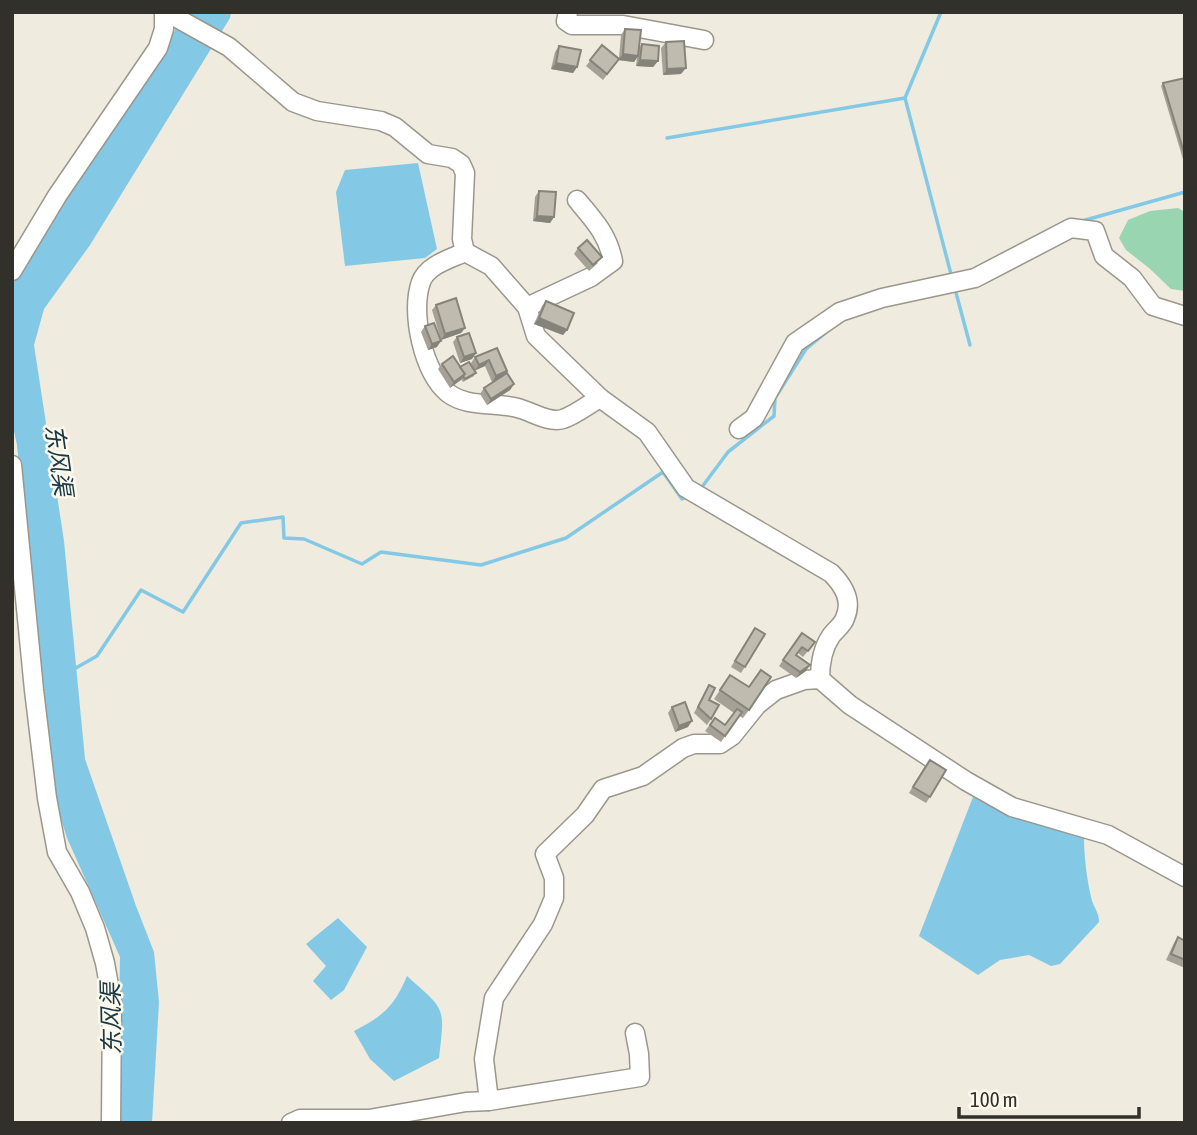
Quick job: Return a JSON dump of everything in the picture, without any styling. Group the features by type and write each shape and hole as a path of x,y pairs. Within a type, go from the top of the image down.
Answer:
{"street":[{"path":"568,12 566,21 572,24 623,25 704,40"},
{"path":"12,271 57,196 158,48 170,14 229,47 293,102 317,111 381,121 395,127 428,154 452,158 461,164 465,173 462,239 464,252"},
{"path":"527,307 591,277 612,261 610,244 600,226 577,200"},
{"path":"740,429 754,418 795,343 840,312 882,298 975,278 1071,228 1095,231 1104,256 1132,278 1153,306 1185,316"},
{"path":"464,252 491,266 527,307 536,336 600,398 647,432 694,494 831,573 843,585 848,603 845,620 830,637 825,648 820,660 820,679"},
{"path":"464,252 434,266 421,281 417,307 418,335 433,373 449,393 475,404 519,408 544,418 561,419 600,398"},
{"path":"12,465 16,542 44,783 57,852 80,892 94,928 113,1002 111,1123"},
{"path":"489,1101 484,1059 494,998 543,924 554,898 554,878 545,854 585,815 603,789 643,776 682,748 694,744 720,744 732,736 757,705 776,690 804,680 820,679 850,705 966,781 1012,807 1108,835 1185,877"},
{"path":"291,1123 300,1119 369,1119 640,1077 635,1033"}],"green space":[{"path":"1178,208 1185,212 1185,291 1171,289 1126,250 1119,238 1128,220 1150,211"}],"water":[{"path":"183,12 231,12 230,18 90,245 44,309 34,345 64,541 85,759 154,952 159,1002 152,1123 117,1123 120,957 67,838 48,778 17,445 12,422 12,283 177,27"},
{"path":"418,163 437,249 425,258 345,266 336,192 345,170"},
{"path":"973,797 1010,816 1084,837 1089,885 1099,922 1060,964 1051,966 1029,955 1000,960 978,975 919,936"},
{"path":"338,918 367,947 344,990 331,1000 313,981 326,966 306,944"},
{"path":"407,976 429,996 440,1011 442,1028 439,1058 394,1081 370,1059 354,1031 386,1010"}],"building":[{"path":"625,29 641,30 638,56 623,54"},
{"path":"684,41 686,68 667,69 666,42"},
{"path":"642,44 659,46 658,61 640,60"},
{"path":"602,45 619,59 607,74 590,60"},
{"path":"559,46 581,50 577,67 556,63"},
{"path":"1185,78 1185,156 1163,83"},
{"path":"539,191 556,192 554,217 537,216"},
{"path":"587,240 602,257 593,265 578,248"},
{"path":"456,298 465,328 445,334 436,305"},
{"path":"546,301 574,313 567,330 539,318"},
{"path":"434,323 441,341 432,344 425,326"},
{"path":"469,333 476,353 464,357 457,337"},
{"path":"497,348 507,371 496,376 489,360 479,365 475,357"},
{"path":"453,356 465,374 454,382 442,364"},
{"path":"469,362 476,373 465,379 460,367"},
{"path":"507,373 514,384 491,399 484,388"},
{"path":"755,628 765,634 745,667 735,661"},
{"path":"802,633 815,642 808,651 802,647 796,655 810,665 800,672 783,660"},
{"path":"761,670 771,677 749,710 720,690 730,675 749,687"},
{"path":"709,685 715,688 709,700 719,705 711,719 698,707"},
{"path":"685,702 692,721 679,726 672,707"},
{"path":"737,709 742,712 725,736 710,725 715,718 725,725"},
{"path":"930,760 946,770 930,797 913,787"},
{"path":"1178,937 1185,941 1185,960 1171,954"}],"waterway":[{"path":"941,12 905,98 952,278"},
{"path":"667,138 905,98"},
{"path":"1082,221 1185,192"},
{"path":"955,289 970,345"},
{"path":"699,491 728,452 774,416 775,398 806,349 829,330"},
{"path":"74,669 97,656 141,590 183,612 241,523 283,517 284,538 304,539 362,564 381,552 481,565 566,538 663,472 682,499 689,496"}],"water label":[{"name":"东风渠","path":"59,460"},
{"name":"东风渠","path":"111,1019"}]}
